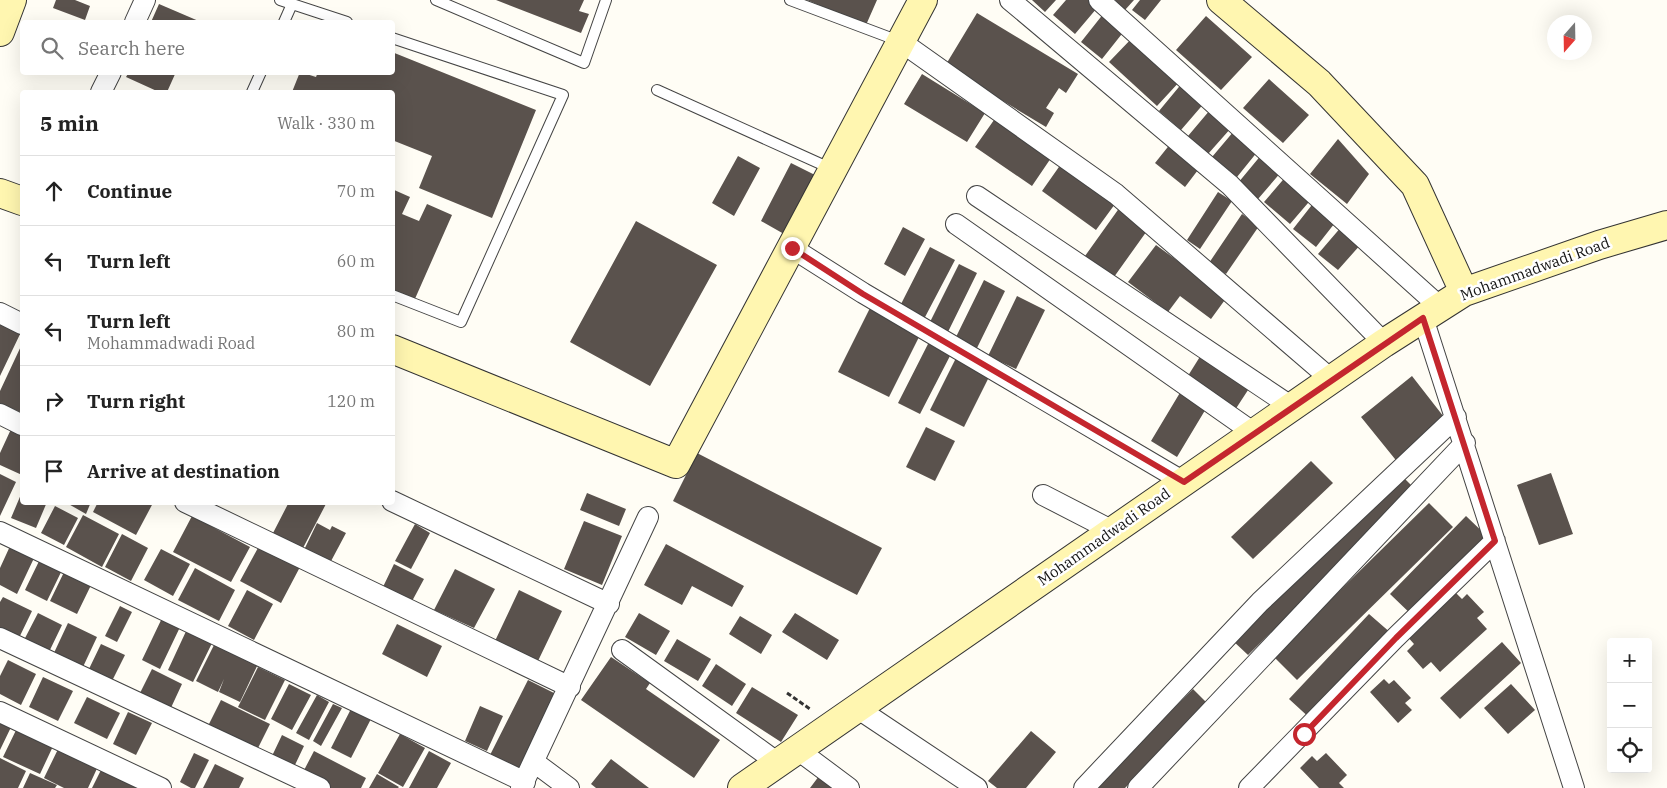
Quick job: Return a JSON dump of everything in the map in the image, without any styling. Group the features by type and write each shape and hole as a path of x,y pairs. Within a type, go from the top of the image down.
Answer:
{"street":[{"path":"0,32 12,0"},
{"path":"135,20 145,0"},
{"path":"395,351 676,464 923,0"},
{"path":"1010,0 1230,185 1384,343"},
{"path":"1099,0 1432,313 1456,417 1574,788"},
{"path":"1221,0 1319,83 1416,185 1464,292"},
{"path":"900,41 1116,194 1332,380"},
{"path":"102,90 110,75"},
{"path":"0,193 20,200"},
{"path":"977,196 1292,407"},
{"path":"956,224 1254,434"},
{"name":"Mohammadwadi Road","path":"742,788 1384,343 1464,292 1667,225"},
{"path":"792,248 863,294 1184,482"},
{"path":"0,313 20,323"},
{"path":"0,414 20,424"},
{"path":"1084,788 1260,602 1456,417"},
{"path":"1138,788 1465,444"},
{"path":"1042,495 1113,531"},
{"path":"395,502 609,604"},
{"path":"191,505 570,687"},
{"path":"0,532 523,785 648,518"},
{"path":"1250,788 1396,638 1495,541"},
{"path":"0,638 320,788"},
{"path":"622,650 788,756 849,788"},
{"path":"857,708 977,788"},
{"path":"0,712 161,788"},
{"path":"534,762 569,788"}],"lane":[{"path":"280,0 341,20"},
{"path":"436,0 584,63 606,0"},
{"path":"790,0 900,41"},
{"path":"285,20 292,4"},
{"path":"395,39 563,95 461,322 395,296"},
{"path":"253,90 260,75"},
{"path":"657,90 833,170"}],"building":[{"path":"56,0 75,0 90,6 85,20 53,8"},
{"path":"496,0 584,0 579,11 589,14 581,33"},
{"path":"807,0 877,0 866,25"},
{"path":"1032,0 1056,0 1045,12"},
{"path":"1066,0 1088,0 1097,8 1075,34 1053,15"},
{"path":"1115,0 1134,0 1125,10"},
{"path":"1140,0 1161,0 1145,20 1132,10"},
{"path":"159,4 196,20 152,20"},
{"path":"977,13 1078,74 1066,93 1059,88 1046,108 1054,113 1046,127 945,66"},
{"path":"1104,13 1125,30 1102,59 1081,42"},
{"path":"1206,16 1252,57 1221,90 1176,50"},
{"path":"1134,36 1181,80 1157,106 1109,62"},
{"path":"395,53 536,110 492,218 419,188 432,156 395,141 395,90 293,90 299,75 316,77 317,75 395,75"},
{"path":"922,74 985,113 967,142 904,104"},
{"path":"127,75 175,75 168,90 155,90 126,77"},
{"path":"1269,79 1309,115 1283,143 1243,108"},
{"path":"1183,82 1206,101 1181,130 1159,111"},
{"path":"1210,110 1231,128 1208,154 1188,136"},
{"path":"994,120 1051,158 1032,186 975,147"},
{"path":"1234,131 1258,151 1237,177 1212,157"},
{"path":"1338,139 1369,174 1347,204 1310,174"},
{"path":"1171,143 1201,166 1185,187 1155,163"},
{"path":"1262,154 1282,171 1258,199 1238,183"},
{"path":"738,156 760,168 734,216 712,203"},
{"path":"791,163 815,175 784,234 761,221"},
{"path":"1061,164 1115,204 1096,230 1042,191"},
{"path":"1288,174 1314,196 1290,224 1264,202"},
{"path":"395,190 410,197 402,214 419,221 427,204 452,215 414,301 395,292"},
{"path":"1218,192 1232,201 1200,249 1187,240"},
{"path":"1315,201 1338,219 1316,247 1293,229"},
{"path":"1120,207 1149,228 1109,284 1080,263"},
{"path":"1242,214 1259,226 1226,274 1209,263"},
{"path":"636,221 717,265 650,386 570,342"},
{"path":"1342,226 1362,243 1338,270 1318,254"},
{"path":"903,227 925,239 905,276 884,264"},
{"path":"1156,245 1227,297 1211,319 1180,296 1168,312 1128,282"},
{"path":"930,247 955,260 924,319 900,306"},
{"path":"959,264 977,273 945,338 927,328"},
{"path":"984,280 1005,291 976,350 955,339"},
{"path":"1017,296 1045,310 1016,369 988,356"},
{"path":"871,306 922,331 889,397 838,372"},
{"path":"0,320 20,329 20,334 0,376"},
{"path":"929,342 951,354 920,414 898,403"},
{"path":"20,348 20,412 0,403 0,391"},
{"path":"1201,355 1250,387 1235,410 1186,379"},
{"path":"957,356 991,373 964,427 930,410"},
{"path":"1412,376 1447,421 1399,464 1361,417"},
{"path":"1181,391 1207,407 1177,457 1151,441"},
{"path":"12,427 20,431 20,474 0,465 0,453"},
{"path":"926,427 955,441 935,481 906,467"},
{"path":"697,453 882,548 857,595 673,501"},
{"path":"1311,461 1333,483 1253,559 1231,537"},
{"path":"1551,473 1573,534 1539,545 1517,485"},
{"path":"0,474 16,482 0,516"},
{"path":"1400,474 1416,490 1248,655 1231,639"},
{"path":"587,493 626,509 619,526 580,510"},
{"path":"20,497 20,505 46,505 36,528 11,518"},
{"path":"1429,503 1453,527 1297,680 1273,656"},
{"path":"70,505 90,505 86,514"},
{"path":"96,505 152,505 136,535 93,512"},
{"path":"287,505 325,505 303,548 273,533"},
{"path":"55,506 78,518 64,545 41,533"},
{"path":"83,515 119,534 102,567 66,547"},
{"path":"192,516 250,547 231,582 173,552"},
{"path":"1466,516 1491,540 1415,618 1390,594"},
{"path":"584,521 622,536 602,585 564,569"},
{"path":"317,523 330,530 332,526 346,533 330,563 304,550"},
{"path":"415,524 430,533 411,569 395,561"},
{"path":"122,534 148,548 131,581 105,567"},
{"path":"11,544 35,556 17,594 0,585 0,568"},
{"path":"666,544 744,586 732,607 692,586 682,605 644,585"},
{"path":"259,546 300,567 281,603 240,581"},
{"path":"161,549 190,564 173,596 144,580"},
{"path":"42,555 64,566 47,601 25,590"},
{"path":"394,564 424,579 411,603 382,589"},
{"path":"67,566 94,579 77,614 50,601"},
{"path":"195,568 235,590 219,621 178,600"},
{"path":"455,569 495,589 474,628 434,610"},
{"path":"247,590 273,604 254,640 228,626"},
{"path":"519,590 562,611 538,661 495,641"},
{"path":"1453,590 1462,599 1467,594 1484,612 1477,618 1487,629 1440,672 1431,662 1423,669 1407,651 1414,644 1406,635"},
{"path":"3,597 32,611 18,640 0,632 0,602"},
{"path":"120,606 132,612 117,642 105,636"},
{"path":"38,613 62,625 48,654 23,642"},
{"path":"639,613 670,631 656,655 625,637"},
{"path":"795,613 839,640 827,660 782,632"},
{"path":"1369,614 1392,634 1313,721 1289,699"},
{"path":"163,616 181,625 160,669 142,660"},
{"path":"740,616 772,635 761,654 729,634"},
{"path":"68,623 97,637 82,669 53,655"},
{"path":"397,624 442,646 427,677 382,654"},
{"path":"188,627 214,639 193,682 168,670"},
{"path":"677,639 711,659 698,681 664,661"},
{"path":"1502,642 1521,663 1460,719 1440,698"},
{"path":"215,643 259,662 240,702 219,692 224,679 218,692 196,681"},
{"path":"101,644 125,655 111,683 88,671"},
{"path":"611,657 650,683 646,689 720,740 694,778 581,700"},
{"path":"8,660 36,674 21,705 0,694 0,676"},
{"path":"716,664 746,684 732,706 702,686"},
{"path":"258,667 285,680 265,720 238,707"},
{"path":"152,669 182,684 169,712 138,697"},
{"path":"43,677 73,691 58,721 29,707"},
{"path":"1384,679 1389,684 1394,680 1411,698 1405,703 1412,710 1398,723 1370,692"},
{"path":"528,680 558,695 518,774 488,759"},
{"path":"289,684 311,695 292,730 271,719"},
{"path":"1511,684 1535,710 1508,734 1484,708"},
{"path":"752,687 798,715 781,742 736,713"},
{"path":"1193,689 1208,704 1125,788 1095,788"},
{"path":"317,695 329,702 309,740 296,733"},
{"path":"87,697 120,713 107,739 74,723"},
{"path":"221,700 270,724 254,756 205,732"},
{"path":"333,704 342,708 321,746 313,741"},
{"path":"353,705 373,715 351,758 331,748"},
{"path":"480,706 503,716 487,751 465,741"},
{"path":"128,712 152,723 136,755 113,744"},
{"path":"0,716 13,723 0,750"},
{"path":"19,724 55,742 40,774 3,757"},
{"path":"1031,731 1056,752 1026,788 997,788 988,781"},
{"path":"400,734 425,748 403,787 378,773"},
{"path":"282,735 304,746 294,767 272,756"},
{"path":"61,743 100,762 88,788 64,788 44,778"},
{"path":"314,751 366,778 361,788 324,788 301,776"},
{"path":"429,751 451,763 437,788 409,788"},
{"path":"194,753 209,760 195,788 191,788 180,782"},
{"path":"1326,753 1347,775 1339,783 1344,788 1319,788 1300,768 1312,756 1317,761"},
{"path":"0,758 26,771 18,788 0,788"},
{"path":"611,759 649,788 596,788 591,784"},
{"path":"215,764 244,778 239,788 203,788"},
{"path":"103,766 139,783 137,788 92,788"},
{"path":"30,773 57,785 55,788 23,788"},
{"path":"377,774 399,787 369,788"},
{"path":"819,776 834,788 810,788"}],"route":[{"path":"792,248 863,294 1184,482 1423,318 1495,541 1396,638 1304,734"}]}
